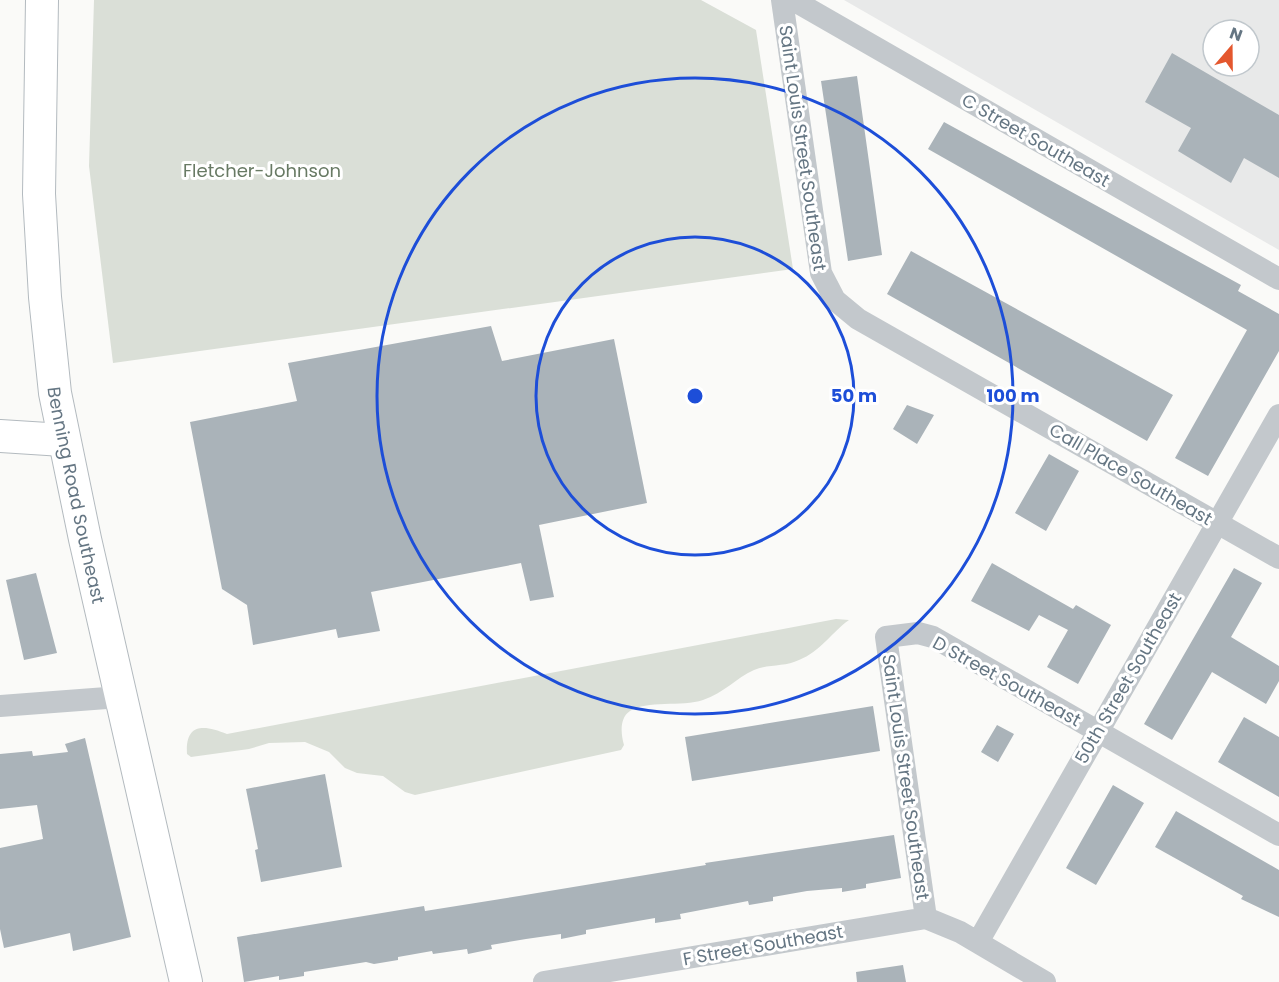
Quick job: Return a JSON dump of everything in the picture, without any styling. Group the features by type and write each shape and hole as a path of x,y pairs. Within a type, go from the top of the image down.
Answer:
{"main road":[{"name":"Benning Road Southeast","path":"42,0 39,133 41,246 48,333 63,440 186,982"},
{"path":"0,436 63,440"}],"street":[{"name":"Saint Louis Street Southeast","path":"782,0 820,273 835,300 858,319"},
{"name":"C Street Southeast","path":"793,0 1279,279"},
{"name":"Call Place Southeast","path":"858,319 1279,558"},
{"name":"50th Street Southeast","path":"978,942 1279,415"},
{"name":"D Street Southeast","path":"886,637 918,633 933,637 1279,835"},
{"name":"Saint Louis Street Southeast","path":"886,637 926,918"},
{"path":"0,706 120,697"},
{"path":"926,918 978,942 1045,982"},
{"name":"F Street Southeast","path":"544,982 926,918"}],"shaded area":[{"path":"844,0 1279,0 1279,250"}],"green space":[{"name":"Fletcher-Johnson","path":"94,0 701,0 756,30 793,269 113,363 89,166"},
{"path":"836,619 849,620 820,647 799,660 754,670 703,700 645,706 630,711 622,722 624,745 621,750 415,795 405,792 383,776 357,773 345,768 329,752 305,742 269,743 249,749 191,757 187,754 189,736 198,729 211,729 227,734"}],"building":[{"path":"1172,53 1201,70 1201,78 1215,78 1279,115 1279,178 1244,158 1231,183 1178,151 1191,128 1145,102"},
{"path":"857,76 882,255 848,261 821,81"},
{"path":"944,122 1241,285 1238,291 1279,314 1279,351 1208,476 1175,458 1247,330 928,149"},
{"path":"911,251 1173,395 1147,441 887,294"},
{"path":"491,326 502,361 614,339 647,503 539,525 554,597 530,601 521,563 371,592 380,631 338,638 336,629 253,645 247,605 222,589 190,422 297,401 288,363"},
{"path":"907,405 934,415 917,444 893,429"},
{"path":"1049,454 1079,471 1046,531 1015,513"},
{"path":"992,563 1073,609 1076,605 1111,625 1078,684 1047,667 1068,630 1039,615 1029,631 971,601"},
{"path":"1234,568 1262,583 1231,637 1279,666 1279,681 1266,704 1212,672 1172,740 1144,724"},
{"path":"36,573 57,653 24,660 6,580"},
{"path":"873,706 880,751 692,781 685,737"},
{"path":"1244,717 1279,737 1279,797 1218,762"},
{"path":"997,725 1014,734 998,762 981,752"},
{"path":"85,738 131,937 73,951 70,933 4,948 0,929 0,848 43,839 37,805 0,809 0,754 32,751 33,756 68,752 65,744"},
{"path":"325,774 342,867 261,882 255,850 258,849 246,789"},
{"path":"1113,785 1144,803 1096,885 1066,868"},
{"path":"1176,811 1279,870 1279,917 1241,899 1243,896 1155,847"},
{"path":"894,835 901,878 866,884 866,888 842,892 842,888 807,891 773,897 773,901 749,905 748,901 680,914 681,919 655,923 655,918 586,930 586,934 561,939 561,934 526,939 491,945 492,949 468,954 467,949 433,954 432,951 374,964 366,962 304,972 304,976 279,980 279,976 244,982 237,937 424,906 425,911 706,865 705,863"},
{"path":"903,965 906,982 857,982 856,972"}]}
